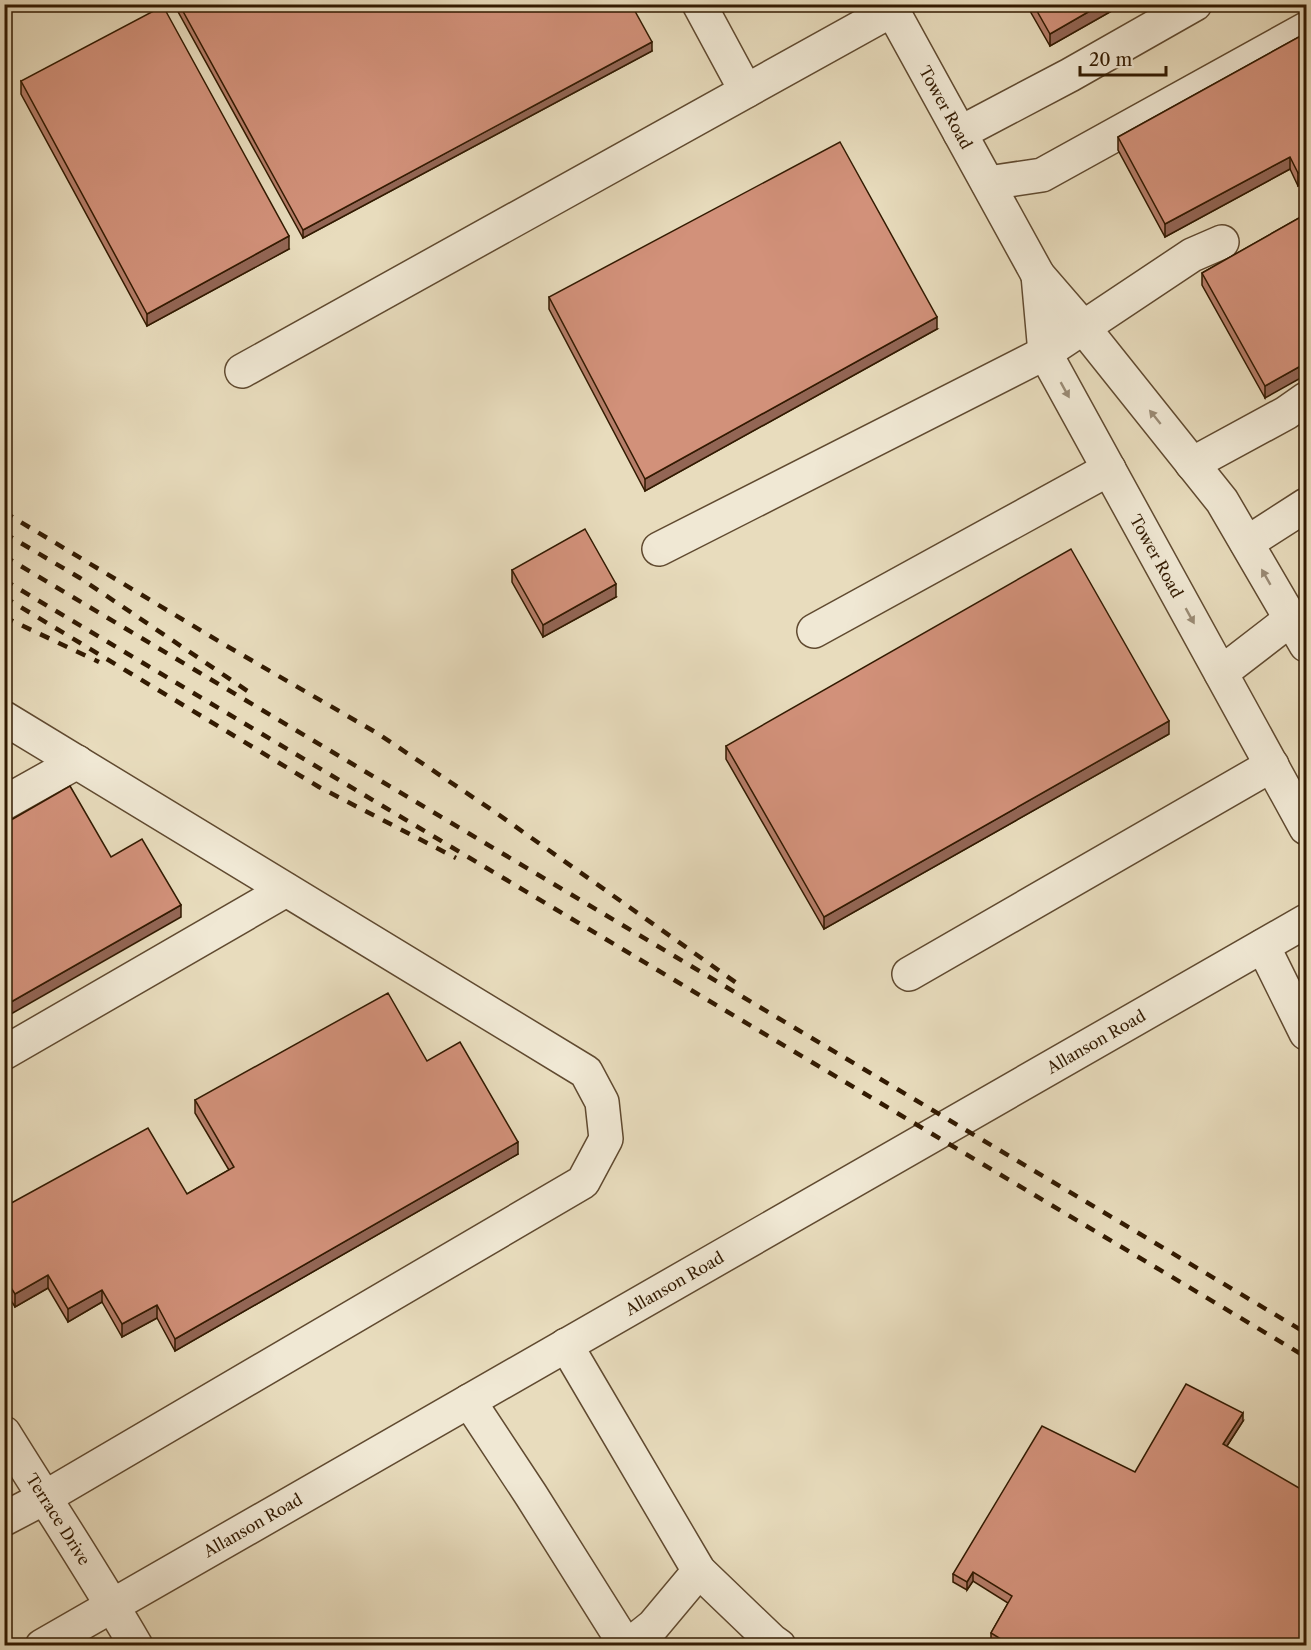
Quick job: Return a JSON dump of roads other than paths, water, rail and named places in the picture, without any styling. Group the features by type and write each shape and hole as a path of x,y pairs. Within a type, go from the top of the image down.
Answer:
{"street":[{"path":"699,4 746,91"},
{"path":"960,133 1070,75 1195,4"},
{"path":"242,371 746,91 890,7"},
{"name":"Tower Road","path":"890,7 1038,274 1222,501 1299,632"},
{"path":"988,183 1042,175 1306,29"},
{"path":"659,549 1044,353 1192,255 1221,242"},
{"name":"Tower Road","path":"1038,274 1044,353 1306,828"},
{"path":"1192,464 1286,413 1306,399"},
{"path":"814,631 1109,470"},
{"path":"1247,543 1306,506"},
{"path":"1221,673 1299,632"},
{"path":"4,718 586,1072 602,1102 606,1139 583,1182 44,1498 4,1519"},
{"path":"4,803 77,762"},
{"path":"909,974 1272,765"},
{"path":"4,1053 286,890"},
{"name":"Allanson Road","path":"42,1646 1306,921"},
{"path":"1263,946 1306,1033"},
{"path":"566,1345 699,1571 779,1646"},
{"path":"469,1401 537,1505 638,1642 699,1571"},
{"name":"Terrace Drive","path":"4,1433 136,1646"}],"railway":[{"path":"4,512 377,733 492,810 738,984"},
{"path":"4,533 80,578 252,694"},
{"path":"4,556 1306,1333"},
{"path":"4,580 1306,1357"},
{"path":"4,597 319,787 456,858"},
{"path":"4,617 99,662"}]}
